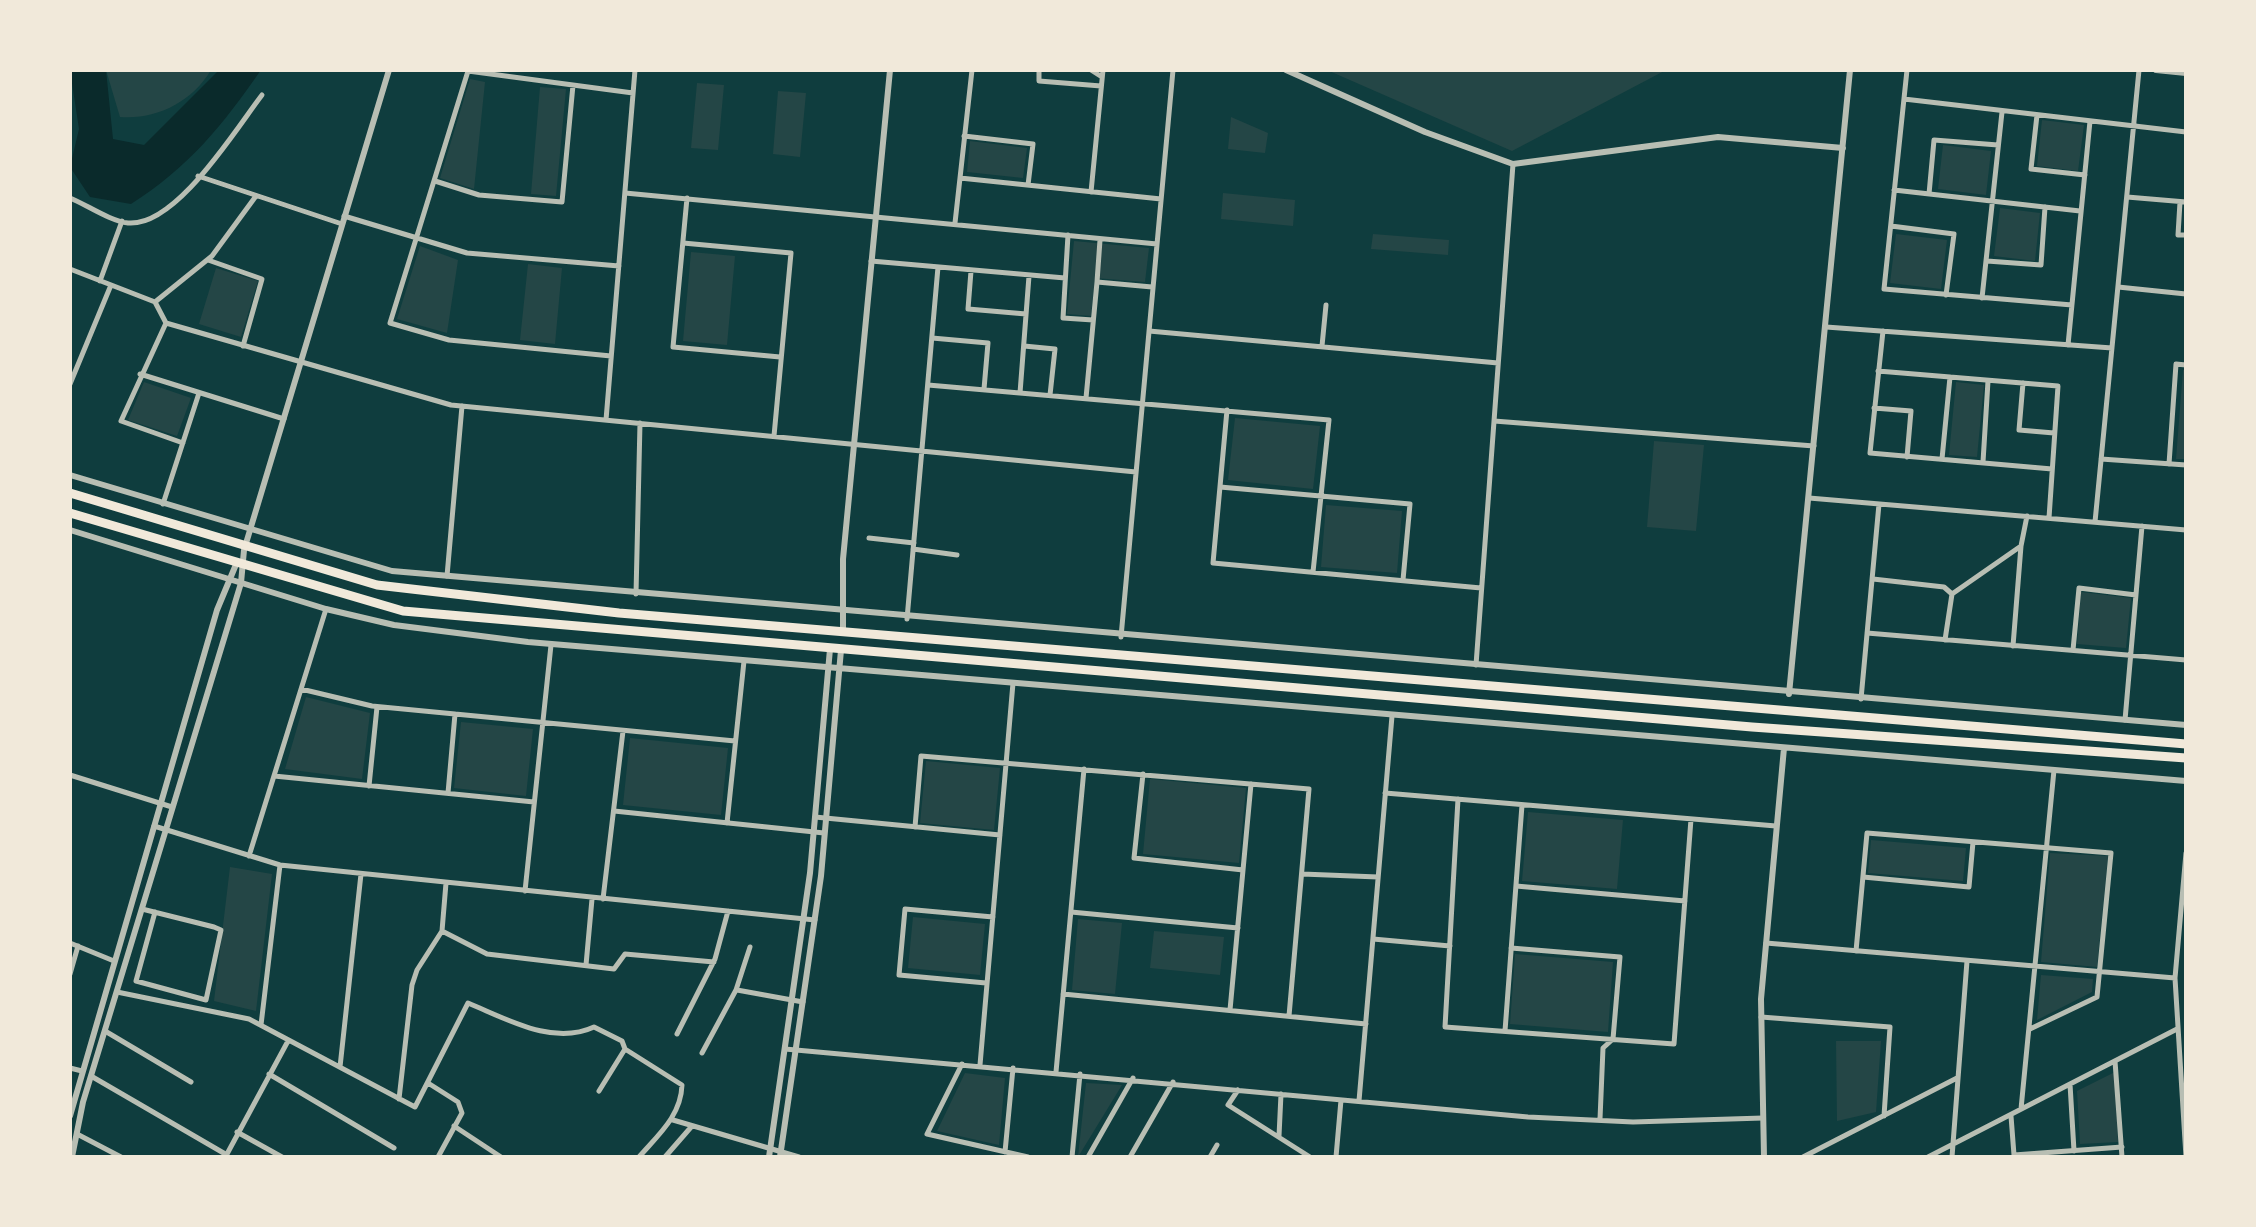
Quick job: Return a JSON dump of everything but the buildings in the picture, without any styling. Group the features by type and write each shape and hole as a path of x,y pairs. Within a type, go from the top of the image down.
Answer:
{"highway":[{"path":"70,493 376,585 838,631 2186,744"},
{"path":"70,513 402,611 1707,724 2186,758"}],"street":[{"path":"72,1157 91,1076 241,583 244,550 389,70"},
{"path":"606,420 635,70"},
{"path":"838,631 844,614 840,603 890,70"},
{"path":"955,223 972,70"},
{"path":"1040,70 1038,81 1102,86"},
{"path":"1091,70 1103,73 1091,192"},
{"path":"1121,637 1172,70"},
{"path":"1286,70 1514,164 1718,137 1842,148"},
{"path":"1790,694 1850,70"},
{"path":"1908,70 1884,290 2072,305"},
{"path":"2095,522 2139,70"},
{"path":"2156,70 2186,73"},
{"path":"612,356 450,340 390,324 468,71 633,93"},
{"path":"434,181 479,195 562,202 573,85"},
{"path":"70,198 122,220 149,219 175,206 262,95"},
{"path":"1904,98 2186,132"},
{"path":"1982,298 2002,110"},
{"path":"2037,114 2032,170 2085,175"},
{"path":"2068,344 2090,121"},
{"path":"964,136 1032,144 1028,186"},
{"path":"1929,194 1934,140 1998,145"},
{"path":"1475,667 1514,164"},
{"path":"198,176 256,196 466,253 619,266"},
{"path":"960,178 1161,199"},
{"path":"1894,190 2081,211"},
{"path":"625,193 1156,244"},
{"path":"155,302 207,260 256,196"},
{"path":"2126,197 2183,202 2178,235 2186,235"},
{"path":"687,198 673,347 781,357"},
{"path":"1986,261 2040,265 2046,207"},
{"path":"100,281 122,220"},
{"path":"1890,226 1954,234 1946,294"},
{"path":"1068,235 1063,318 1093,320"},
{"path":"1086,398 1100,238"},
{"path":"682,243 790,253 774,436"},
{"path":"207,260 262,278 243,346"},
{"path":"871,261 1065,278"},
{"path":"907,619 938,267"},
{"path":"70,269 155,302 166,323 462,406 1136,472"},
{"path":"971,270 968,309 1026,314"},
{"path":"1020,392 1029,275"},
{"path":"1097,282 1153,286"},
{"path":"70,384 112,285"},
{"path":"2118,286 2186,294"},
{"path":"1322,346 1326,305"},
{"path":"166,323 121,422 182,443"},
{"path":"1825,327 2112,348"},
{"path":"1149,331 1498,363"},
{"path":"1882,331 1870,454 2052,469"},
{"path":"932,338 988,343 984,390"},
{"path":"1024,346 1054,349 1050,395"},
{"path":"2169,464 2176,364 2186,365"},
{"path":"1878,371 2058,386 2049,518"},
{"path":"140,374 284,419"},
{"path":"1942,460 1950,377"},
{"path":"1984,464 1988,380"},
{"path":"2023,384 2019,430 2055,433"},
{"path":"928,386 1328,420 1314,572"},
{"path":"163,504 199,392"},
{"path":"447,576 462,406"},
{"path":"1874,408 1910,411 1908,457"},
{"path":"1228,410 1213,563 1482,588"},
{"path":"1494,421 1814,446"},
{"path":"636,594 640,423"},
{"path":"2101,459 2186,466"},
{"path":"70,475 392,571 844,614 2186,725"},
{"path":"1220,487 1410,504 1403,580"},
{"path":"1808,498 2186,530"},
{"path":"1861,700 1879,504"},
{"path":"2013,646 2026,516"},
{"path":"2125,720 2142,526"},
{"path":"70,530 326,609 394,625 551,644 2186,781"},
{"path":"869,538 957,555"},
{"path":"1945,640 1952,594 2021,546"},
{"path":"70,1116 226,578 244,550"},
{"path":"1872,580 1944,587 1952,594"},
{"path":"2074,650 2079,588 2136,594"},
{"path":"833,612 840,603"},
{"path":"249,856 326,609"},
{"path":"833,612 838,631"},
{"path":"1867,633 2186,660"},
{"path":"525,890 551,644"},
{"path":"770,1154 804,919 829,668 836,650"},
{"path":"781,1155 825,833 840,669 836,650"},
{"path":"726,823 744,661"},
{"path":"980,1065 1014,683"},
{"path":"301,689 378,707 735,742"},
{"path":"369,786 378,707"},
{"path":"448,794 454,714"},
{"path":"1359,1101 1392,714"},
{"path":"604,898 623,730"},
{"path":"1764,1157 1761,1017 1784,748"},
{"path":"915,827 922,756 1309,789 1289,1016"},
{"path":"1056,1072 1084,769"},
{"path":"2021,1109 2054,770"},
{"path":"1143,774 1134,858 1243,870"},
{"path":"70,775 172,807"},
{"path":"274,776 534,802"},
{"path":"1230,1010 1251,784"},
{"path":"1385,793 1776,826"},
{"path":"1458,799 1445,1026 1674,1044 1691,819"},
{"path":"1505,1031 1522,804"},
{"path":"614,810 825,833"},
{"path":"815,817 1000,835"},
{"path":"154,826 280,866 815,920"},
{"path":"1856,951 1867,833 2111,853 2097,996 2030,1029"},
{"path":"1863,877 1969,887 1972,842"},
{"path":"2186,855 2176,978 2186,1157"},
{"path":"261,1025 280,866"},
{"path":"340,1067 361,874"},
{"path":"1302,874 1378,878"},
{"path":"400,1099 412,986 417,970 442,931 446,882"},
{"path":"1516,886 1685,901"},
{"path":"586,966 592,898"},
{"path":"987,983 899,975 906,908 993,917"},
{"path":"142,909 155,912 221,930 206,1000 136,981 155,912"},
{"path":"677,1034 714,962 728,912"},
{"path":"1070,912 1238,928"},
{"path":"442,931 487,954 586,966 614,968 625,954 714,962"},
{"path":"1373,939 1450,946"},
{"path":"1766,943 2176,978"},
{"path":"70,944 114,960"},
{"path":"70,974 78,946"},
{"path":"702,1053 736,990 750,947"},
{"path":"1511,948 1620,957 1613,1039 1604,1048 1600,1120"},
{"path":"1952,1157 1967,960"},
{"path":"736,990 803,1002"},
{"path":"116,992 249,1019 416,1107 468,1003 535,1031 577,1035 594,1027 622,1041 625,1049 682,1085 682,1100 672,1120 638,1157"},
{"path":"1063,994 1366,1024"},
{"path":"1761,1017 1890,1027 1884,1116"},
{"path":"1928,1157 2177,1029"},
{"path":"105,1031 191,1082"},
{"path":"91,1076 226,1156 289,1040"},
{"path":"599,1091 625,1049"},
{"path":"785,1049 1600,1120 1763,1118"},
{"path":"2115,1061 2122,1157"},
{"path":"962,1064 927,1134 1028,1157"},
{"path":"70,1068 82,1072"},
{"path":"1006,1152 1013,1068"},
{"path":"269,1074 394,1148"},
{"path":"1072,1157 1080,1074"},
{"path":"1088,1157 1132,1078"},
{"path":"1804,1157 1957,1078"},
{"path":"1130,1157 1173,1082"},
{"path":"428,1083 458,1102 462,1112 438,1157"},
{"path":"2070,1084 2074,1150"},
{"path":"1238,1090 1228,1105 1310,1157"},
{"path":"1278,1137 1281,1094"},
{"path":"72,1099 84,1102"},
{"path":"1336,1157 1341,1100"},
{"path":"2011,1114 2014,1156 2122,1147"},
{"path":"672,1120 770,1154 800,1157"},
{"path":"454,1126 501,1157"},
{"path":"666,1157 692,1126"},
{"path":"237,1132 282,1157"},
{"path":"77,1134 121,1157"},
{"path":"1210,1157 1217,1145"}],"shaded area":[{"path":"70,70 106,70 113,139 144,145 219,70 261,70 203,144 131,204 90,197 70,167 79,129"},
{"path":"106,70 211,70 194,91 172,107 147,115 120,117"},
{"path":"1327,70 1666,70 1512,151"},
{"path":"470,79 485,82 474,189 440,178"},
{"path":"697,83 724,85 718,150 691,148"},
{"path":"540,87 566,89 556,196 531,194"},
{"path":"778,91 806,93 800,157 773,154"},
{"path":"1231,117 1268,133 1265,153 1228,149"},
{"path":"2042,120 2084,125 2078,171 2037,166"},
{"path":"970,141 1027,148 1023,178 967,172"},
{"path":"1943,145 1991,151 1986,195 1938,189"},
{"path":"1223,193 1295,200 1293,226 1221,219"},
{"path":"2000,208 2040,213 2035,261 1994,256"},
{"path":"1373,234 1449,240 1448,255 1371,249"},
{"path":"1896,234 1947,240 1941,289 1890,283"},
{"path":"1074,241 1149,248 1145,282 1095,278 1091,316 1067,314"},
{"path":"420,246 458,260 447,333 397,319"},
{"path":"691,252 735,256 727,345 683,341"},
{"path":"528,264 562,268 555,344 520,340"},
{"path":"216,268 258,281 241,337 199,324"},
{"path":"2183,370 2186,459 2176,459"},
{"path":"144,382 191,398 177,436 128,420"},
{"path":"1956,382 1984,385 1977,457 1949,455"},
{"path":"1235,418 1320,426 1313,489 1228,480"},
{"path":"1654,441 1704,445 1696,531 1647,527"},
{"path":"1326,505 1402,511 1397,573 1321,567"},
{"path":"2081,592 2131,598 2126,648 2077,644"},
{"path":"306,697 370,713 362,779 285,769"},
{"path":"461,722 533,729 526,796 454,788"},
{"path":"630,738 728,748 721,815 623,805"},
{"path":"926,761 1000,768 994,830 920,823"},
{"path":"1150,779 1246,788 1239,863 1143,854"},
{"path":"1528,812 1623,820 1617,889 1522,881"},
{"path":"1871,840 1966,848 1963,881 1868,873"},
{"path":"2050,853 2108,856 2097,967 2041,962"},
{"path":"230,867 272,874 256,1011 214,1001"},
{"path":"913,917 985,924 980,975 908,968"},
{"path":"1078,919 1122,923 1115,994 1072,990"},
{"path":"1154,931 1224,937 1220,975 1150,968"},
{"path":"1515,954 1613,962 1608,1032 1510,1024"},
{"path":"2041,975 2093,979 2092,992 2037,1020"},
{"path":"1836,1041 1881,1041 1876,1112 1837,1121"},
{"path":"2115,1072 2118,1142 2080,1144 2077,1091"},
{"path":"965,1073 1005,1078 999,1145 937,1131"},
{"path":"1086,1083 1122,1085 1078,1157"}]}
